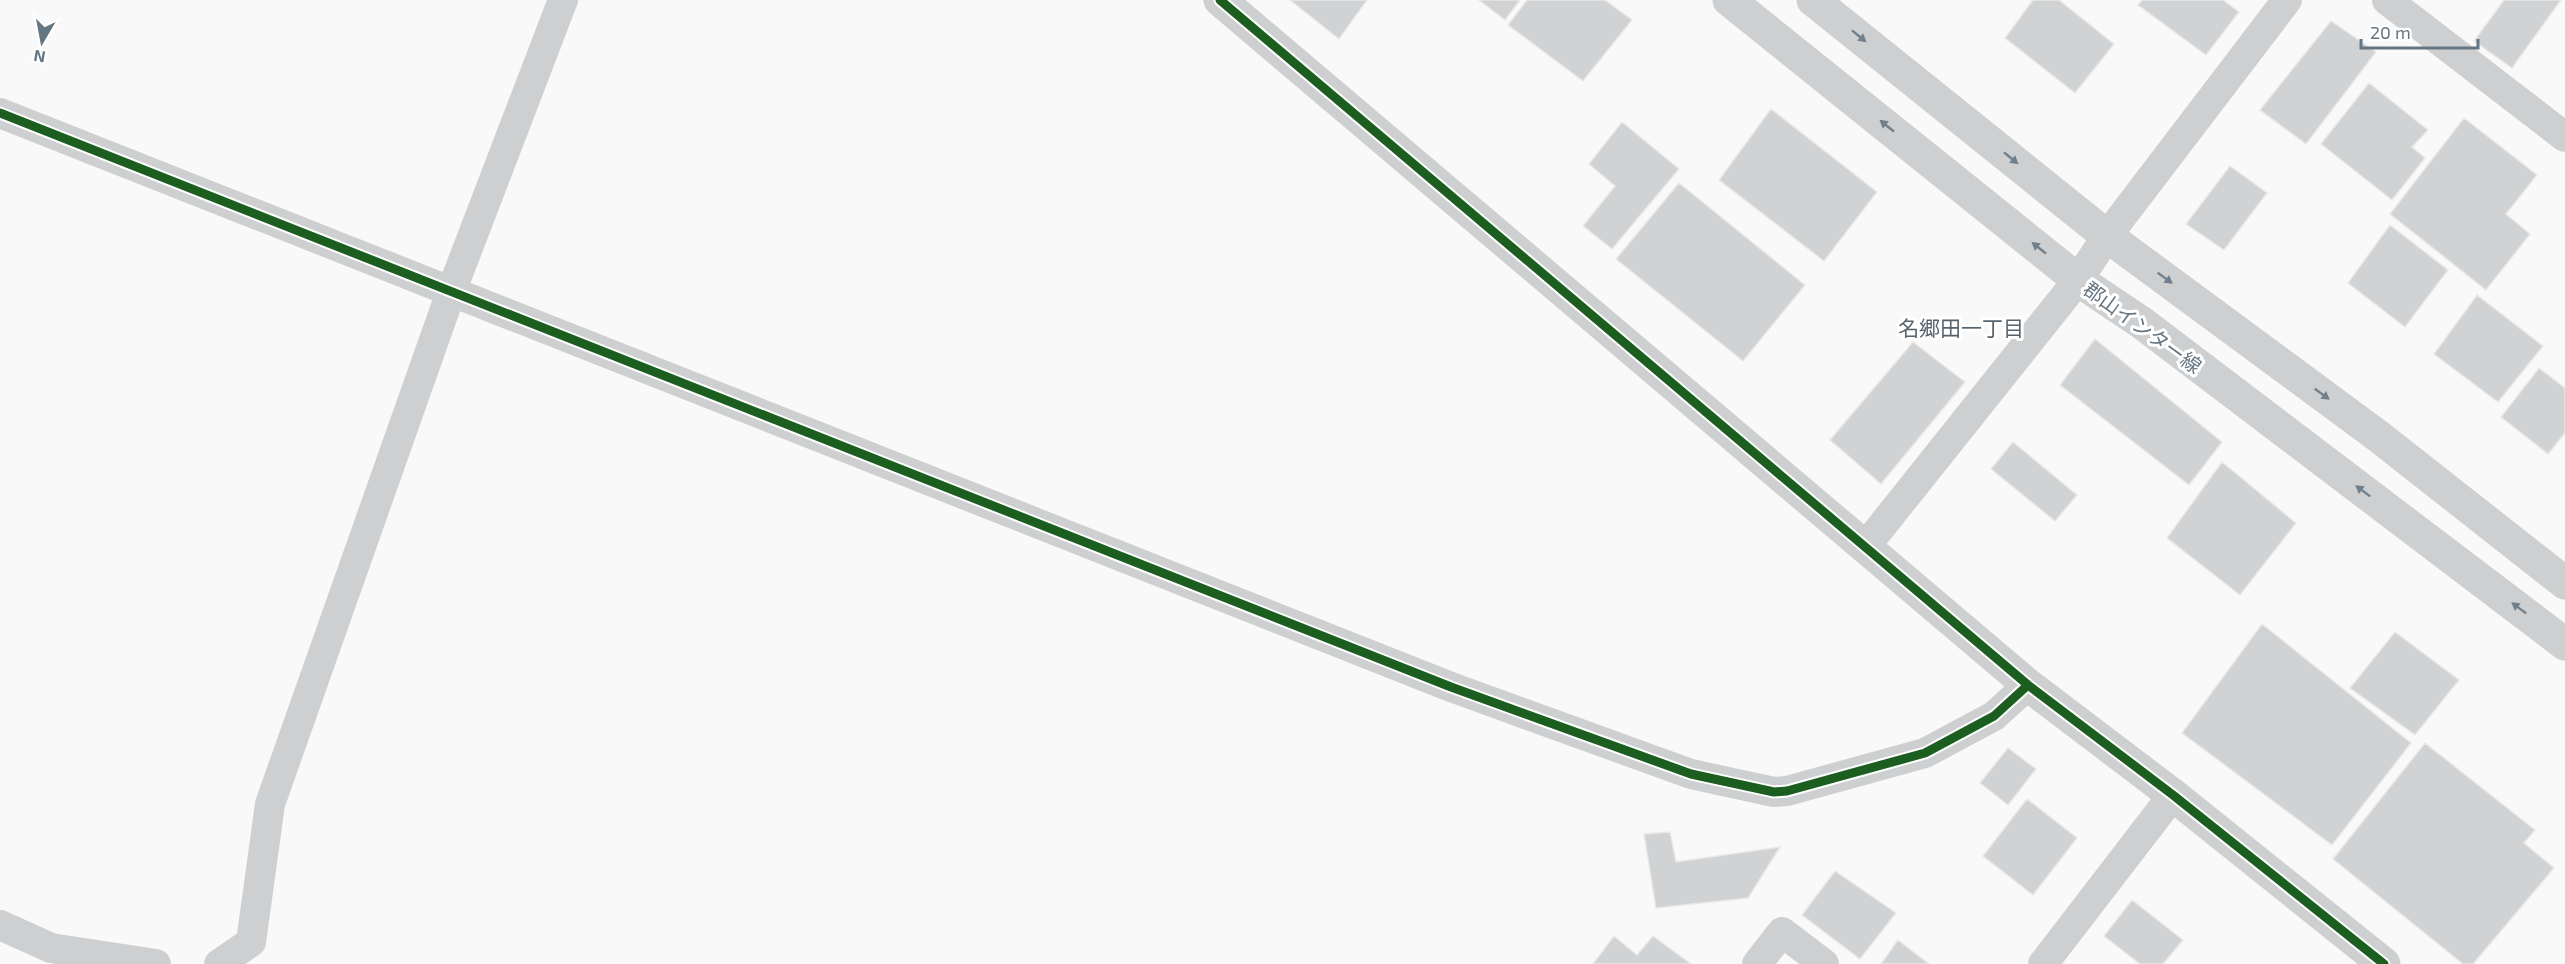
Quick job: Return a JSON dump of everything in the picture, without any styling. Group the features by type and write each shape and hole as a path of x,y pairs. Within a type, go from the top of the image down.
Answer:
{"street":[{"path":"219,964 251,942 270,804 451,292 563,0"},
{"path":"1220,0 2028,685 2173,795 2384,964"},
{"name":"郡山インター線","path":"1729,0 2078,280 2142,323 2565,644"},
{"path":"1813,0 2107,236 2378,436 2565,584"},
{"path":"1864,547 2078,280 2107,236 2287,0"},
{"path":"2387,0 2565,136"},
{"path":"0,113 1450,687 1691,774 1756,789 1787,791 1925,753 1994,716 2028,685"},
{"path":"2043,964 2173,795"},
{"path":"0,925 47,956 156,964"},
{"path":"1757,964 1782,932 1824,964"}],"building":[{"path":"1290,0 1367,0 1339,39"},
{"path":"1479,0 1520,0 1505,20"},
{"path":"1527,0 1605,0 1632,20 1583,81 1508,25"},
{"path":"2033,0 2059,0 2114,44 2075,93 2005,38"},
{"path":"2142,0 2223,0 2239,12 2206,55 2138,5"},
{"path":"2504,0 2561,0 2512,68 2474,41"},
{"path":"2331,21 2376,52 2306,144 2260,110"},
{"path":"2369,83 2428,130 2412,147 2425,158 2392,200 2321,144"},
{"path":"1771,109 1877,192 1824,261 1719,180"},
{"path":"2464,118 2537,175 2506,214 2530,234 2486,290 2390,214"},
{"path":"1622,122 1679,169 1612,249 1583,226 1615,186 1589,164"},
{"path":"2230,166 2267,193 2224,250 2186,224"},
{"path":"1679,183 1805,285 1743,361 1616,259"},
{"path":"2390,225 2448,270 2405,327 2348,283"},
{"path":"2477,295 2543,346 2498,402 2434,354"},
{"path":"2095,339 2222,442 2189,485 2060,385"},
{"path":"1913,342 1965,382 1881,484 1830,440"},
{"path":"2539,368 2565,388 2565,433 2548,454 2501,417"},
{"path":"2013,442 2077,495 2055,521 1991,469"},
{"path":"2222,462 2296,523 2240,595 2167,538"},
{"path":"2262,624 2411,743 2332,845 2182,733"},
{"path":"2395,632 2459,680 2415,735 2350,688"},
{"path":"2425,743 2535,830 2524,843 2554,868 2473,964 2463,964 2333,859"},
{"path":"2008,748 2036,769 2008,805 1980,783"},
{"path":"2027,799 2077,838 2033,895 1983,856"},
{"path":"1670,832 1676,862 1780,847 1748,898 1656,908 1644,834"},
{"path":"1835,871 1896,913 1860,959 1802,915"},
{"path":"2132,900 2183,940 2163,964 2140,964 2104,936"},
{"path":"1614,936 1637,955 1653,936 1691,964 1593,964"},
{"path":"1898,940 1929,964 1881,964"}],"cycle path":[{"path":"1220,0 2028,685 2173,795 2384,964"},
{"path":"0,113 1451,687 1691,774 1774,792 1787,791 1925,753 1994,716 2028,685"}],"district":[{"name":"名郷田一丁目","path":"1961,327"}]}
